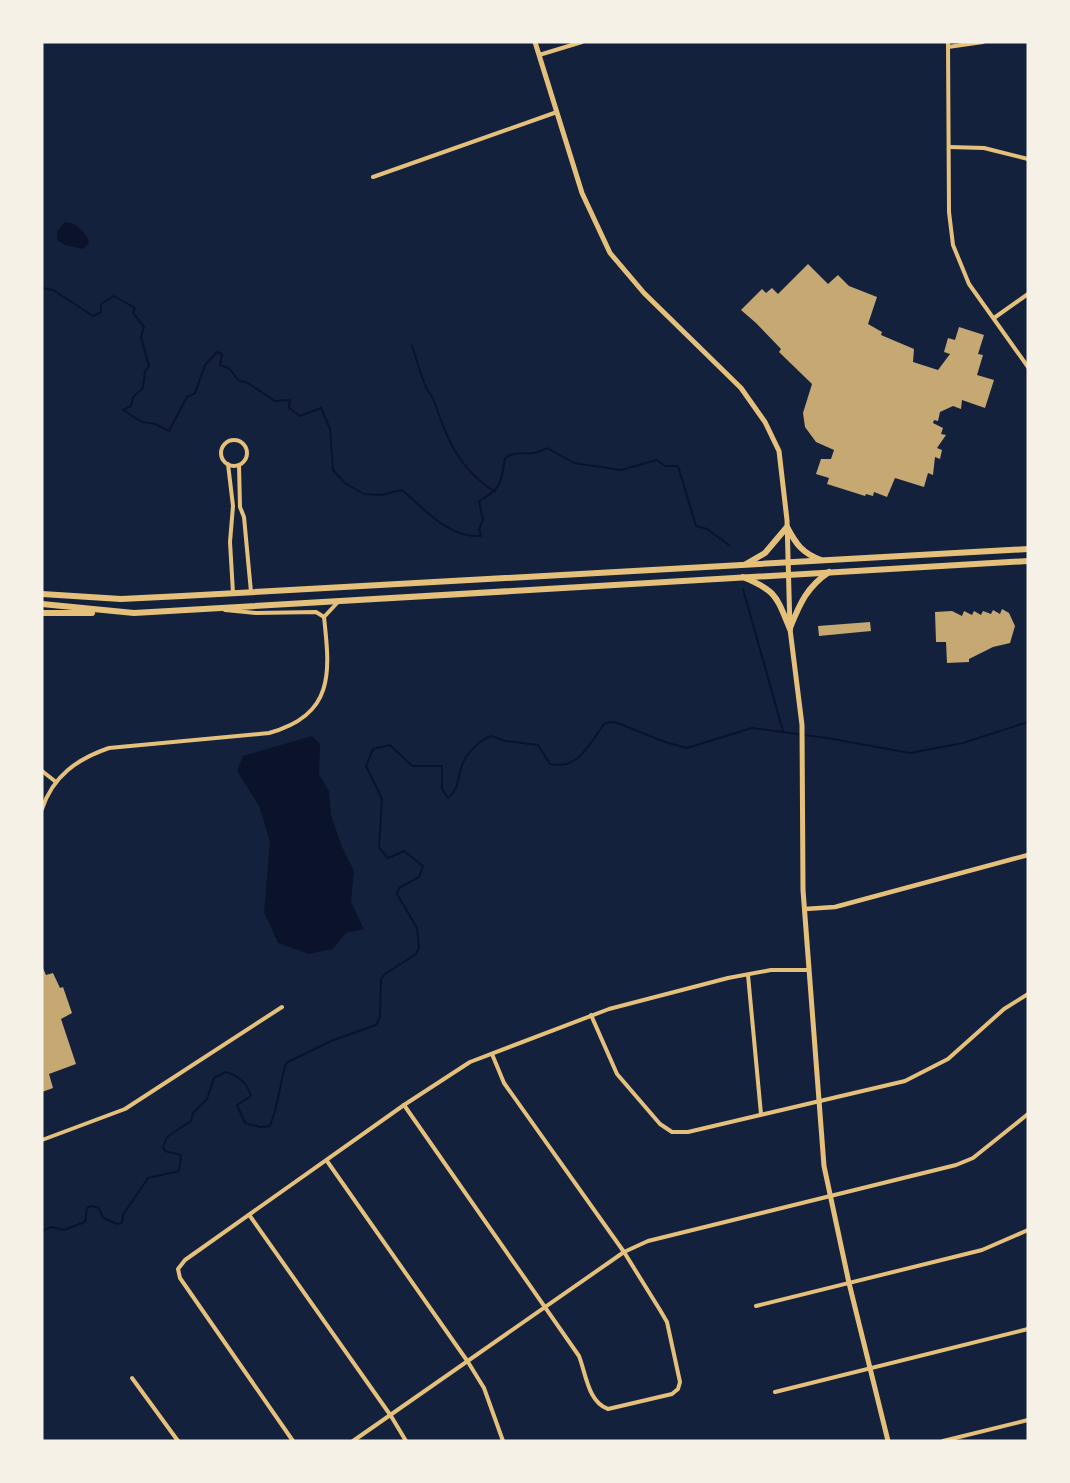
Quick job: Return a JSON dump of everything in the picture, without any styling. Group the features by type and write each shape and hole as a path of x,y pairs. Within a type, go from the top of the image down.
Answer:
{"highway":[{"path":"741,566 765,553 787,527 795,544 803,552 825,561"},
{"path":"42,594 121,599 1028,549"},
{"path":"42,613 134,613 217,609 789,573 1028,561"},
{"path":"790,629 802,598 816,581 831,571"},
{"path":"742,576 775,594 790,629"},
{"path":"42,604 134,613"}],"main road":[{"path":"536,42 588,208 610,254 644,293 741,388 765,422 780,454 787,527 790,629 802,739 805,909 817,1101 829,1197 888,1441"}],"street":[{"path":"539,55 582,42"},
{"path":"983,42 948,44 949,212 953,245 965,277 1028,367"},
{"path":"373,177 557,112"},
{"path":"949,147 984,148 1028,159"},
{"path":"994,318 1028,294"},
{"path":"233,593 230,542 233,506 228,464 222,457 222,449 226,443 233,440 241,442 247,452 245,459 239,465 240,507 244,517 251,593"},
{"path":"228,464 239,465"},
{"path":"324,616 339,602"},
{"path":"217,609 256,613 316,612 324,616"},
{"path":"42,809 56,782 75,763 109,748 269,733 293,725 319,700 326,686 329,663 324,616"},
{"path":"42,771 56,782"},
{"path":"805,909 835,907 1028,855"},
{"path":"293,1441 180,1278 178,1269 185,1260 458,1069 591,1015 771,970 809,970"},
{"path":"748,975 761,1114"},
{"path":"591,1015 618,1074 660,1124 672,1132 688,1132 905,1081 948,1059 1004,1010 1028,994"},
{"path":"42,1140 125,1109 282,1007"},
{"path":"404,1105 579,1356 593,1398 600,1406 608,1409 672,1394 678,1389 680,1382 667,1322 624,1252 504,1083 492,1054"},
{"path":"354,1441 624,1252 648,1241 829,1197 973,1158 1028,1114"},
{"path":"327,1161 468,1362 484,1388 503,1441"},
{"path":"250,1216 391,1416 406,1441"},
{"path":"756,1306 982,1250 1028,1230"},
{"path":"775,1392 1028,1329"},
{"path":"132,1378 178,1441"},
{"path":"943,1441 1028,1420"}],"water":[{"path":"65,222 77,226 86,235 89,242 84,249 65,245 57,240 57,231"},
{"path":"312,736 320,744 319,774 329,791 331,815 342,847 354,871 351,902 364,929 346,933 333,949 309,954 278,943 264,912 270,842 259,806 237,771 243,756"}],"building":[{"path":"808,264 828,284 838,275 849,286 877,297 868,324 882,332 881,335 914,349 913,362 938,370 950,354 944,352 948,338 955,340 959,327 984,335 978,354 983,355 977,375 994,380 985,408 962,400 961,409 953,406 940,412 938,421 934,420 933,423 943,428 941,434 946,435 937,448 942,450 940,459 935,457 933,475 928,473 924,487 895,478 887,497 874,492 873,496 866,494 865,496 827,484 829,478 816,474 821,459 831,459 834,450 816,442 805,427 803,413 812,384 779,352 781,349 741,310 762,289 766,293 772,288 778,294"},
{"path":"1002,609 1009,613 1015,626 1010,643 993,647 969,659 969,662 947,663 946,642 936,642 935,612 952,611 962,616 964,611 972,615 974,611 981,615 983,611 991,614 993,610 1000,614"},
{"path":"870,622 871,631 819,636 818,626"},
{"path":"42,966 46,975 53,973 60,988 63,987 72,1013 61,1019 76,1064 49,1074 53,1088 42,1092"}],"waterway":[{"path":"42,288 53,290 93,316 101,312 101,304 114,296 135,308 133,313 144,327 141,337 149,366 145,371 143,388 133,397 131,406 123,410 142,422 155,424 169,431 187,397 195,393 205,365 217,352 222,354 220,365 230,369 238,380 248,383 275,401 290,400 289,408 300,416 321,408 330,429 333,470 345,483 364,494 381,495 402,490 438,521 458,532 481,536 479,529 483,520 479,501 499,484 505,458 510,455 535,453 547,448 574,463 621,470 657,460 665,466 678,466 696,526 707,529 729,545"},
{"path":"412,345 426,387 456,452 472,473 495,492"},
{"path":"743,589 783,731"},
{"path":"42,1231 51,1227 64,1230 85,1222 87,1208 92,1206 99,1208 103,1218 117,1224 122,1223 123,1215 148,1178 179,1171 181,1155 165,1151 163,1147 167,1137 191,1121 193,1113 207,1099 214,1078 226,1072 235,1075 248,1088 251,1096 237,1105 245,1123 260,1127 270,1126 286,1063 331,1041 376,1025 380,1017 381,979 416,954 419,948 417,928 397,894 399,888 419,877 423,866 404,851 388,858 379,848 382,799 366,766 373,749 390,745 412,766 442,766 442,789 448,798 455,791 465,759 479,743 491,736 505,741 538,745 550,764 560,765 569,763 582,754 605,723 615,722 665,742 687,748 752,728 827,738 910,753 963,743 1028,722"}]}
